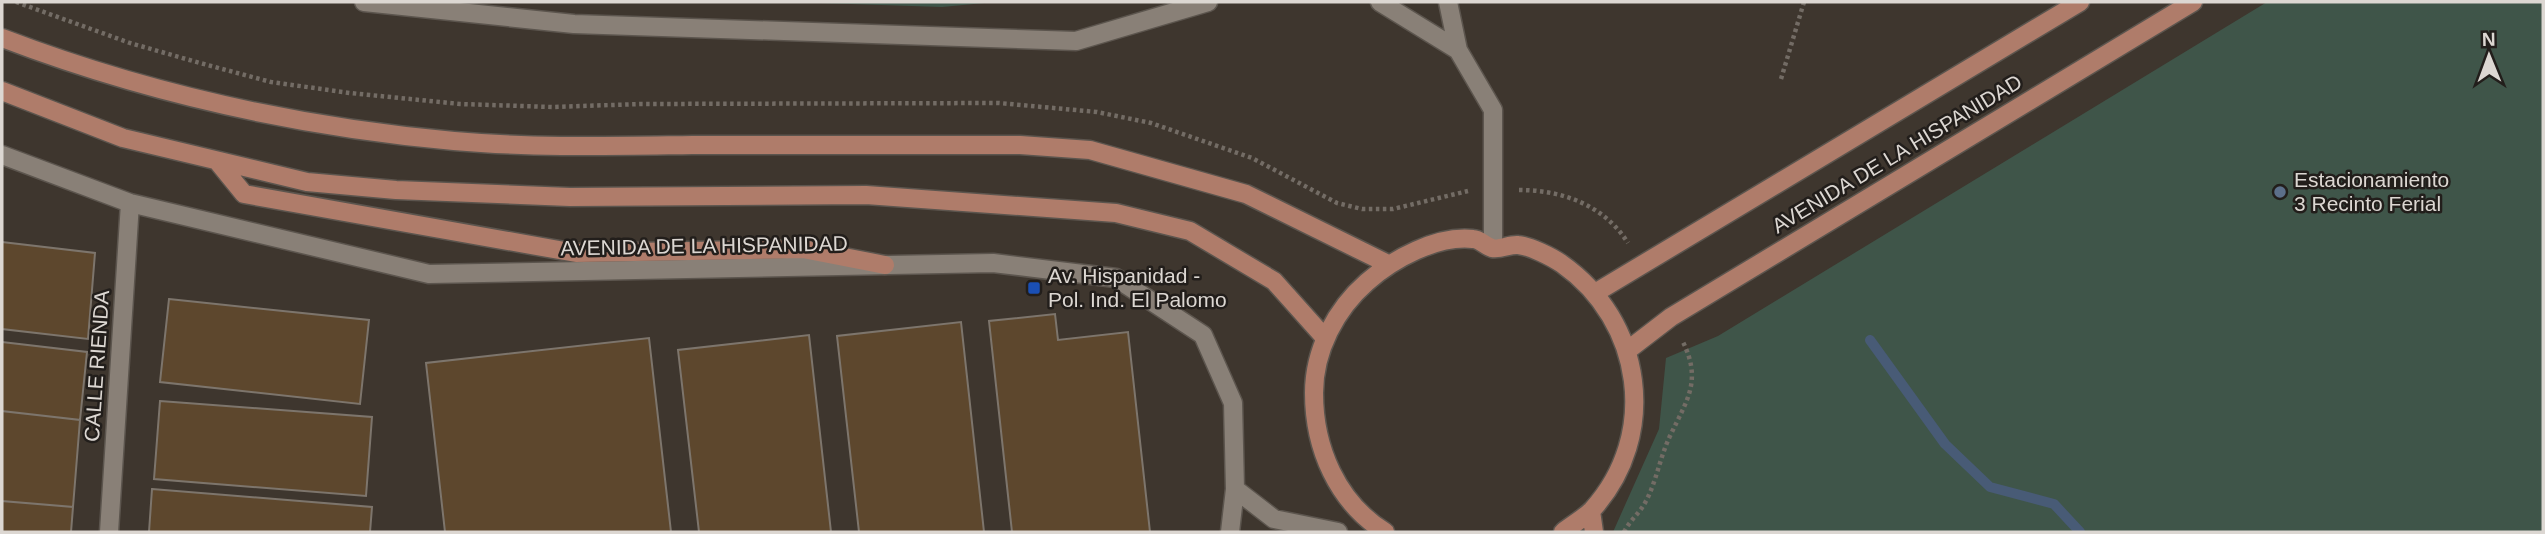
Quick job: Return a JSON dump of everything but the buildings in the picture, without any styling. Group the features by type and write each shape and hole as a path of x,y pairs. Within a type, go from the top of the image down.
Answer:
{"main road":[{"name":"AVENIDA DE LA HISPANIDAD","path":"1595,293 2080,2"},
{"name":"AVENIDA DE LA HISPANIDAD","path":"1628,350 1671,317 2193,2"},
{"path":"2,38 66,62 173,93 326,125 455,141 588,146 1020,145 1090,150 1246,194 1388,264"},
{"path":"2,92 123,138 307,182 396,190 570,197 866,195 1116,213 1190,231 1274,281 1325,338"},
{"path":"218,162 244,194 576,253 803,249 885,265"},
{"path":"1385,532 1373,524 1344,495 1324,459 1314,419 1314,378 1325,338 1351,296 1388,264 1429,245 1474,239 1493,248 1519,245 1560,263 1595,293 1628,350 1636,393 1632,436 1616,476 1591,511 1563,532"},
{"path":"1591,511 1594,532"}],"street":[{"path":"364,2 574,24 1076,41 1208,2"},
{"path":"1380,2 1458,50"},
{"path":"1448,2 1458,50 1493,110 1493,248"},
{"name":"AVENIDA DE LA HISPANIDAD","path":"2,155 130,203 429,274 993,263 1116,278 1203,335 1233,403 1235,489 1230,532"},
{"name":"CALLE RIENDA","path":"109,532 130,203"},
{"path":"1235,489 1274,519 1329,531"}],"path":[{"path":"1781,79 1804,2"}],"green space":[{"path":"789,2 995,2 942,7"},
{"name":"Estacionamiento 3 Recinto Ferial","path":"2267,2 2543,2 2543,532 1613,532 1659,429 1666,358 1718,336"}],"waterway":[{"path":"1870,340 1945,444 1990,487 2054,504 2080,532"}],"place":[{"name":"Estacionamiento 3 Recinto Ferial","path":"2280,192"},
{"name":"Av. Hispanidad - Pol. Ind. El Palomo","path":"1034,288"}]}
